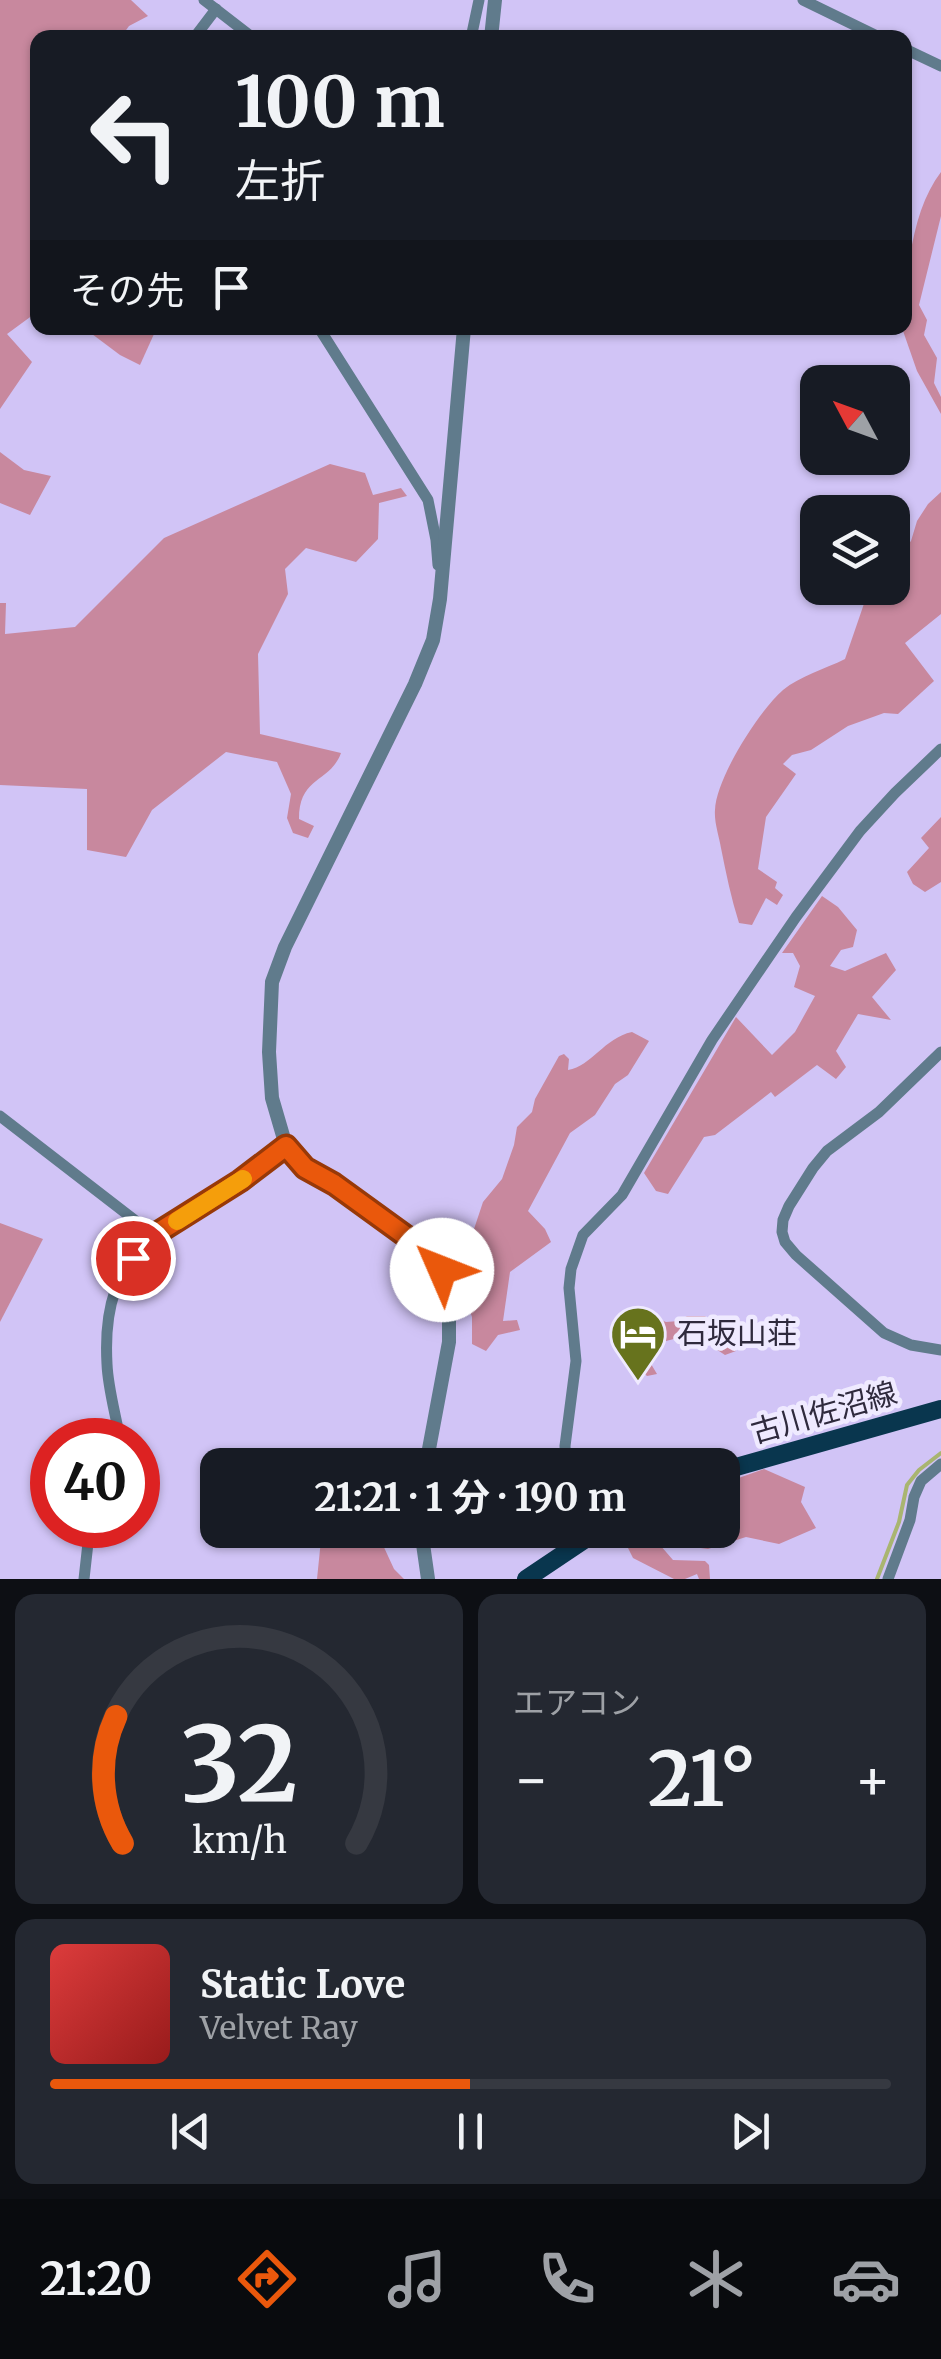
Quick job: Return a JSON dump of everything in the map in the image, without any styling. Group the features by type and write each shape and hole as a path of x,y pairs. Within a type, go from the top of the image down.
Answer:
{"main road":[{"name":"古川佐沼線","path":"740,1466 941,1409"},
{"path":"526,1579 564,1548"}],"street":[{"path":"204,0 243,30"},
{"path":"473,30 479,0"},
{"path":"492,30 495,0"},
{"path":"804,0 865,30"},
{"path":"200,30 216,9"},
{"path":"912,52 941,66"},
{"path":"324,335 428,500 436,540 440,599"},
{"path":"429,1448 449,1342 449,1298 442,1270 414,1242 334,1184 305,1168 286,1146 272,1098 268,1052 272,982 285,947 433,640 463,335"},
{"path":"565,1448 576,1361 569,1288 583,1235 622,1195 712,1040 796,917 860,831 941,750"},
{"path":"941,1052 880,1112 827,1151 788,1206 782,1232 796,1256 884,1332 911,1345 941,1350"},
{"path":"0,1116 154,1235"},
{"path":"116,1418 107,1366 108,1314 121,1275 154,1235 240,1181 286,1146"},
{"path":"888,1579 920,1481 941,1464"},
{"path":"84,1579 87,1548"},
{"path":"422,1548 428,1579"}],"shaded area":[{"path":"0,0 131,0 148,16 126,30 30,30 30,317 7,334 32,362 0,409"},
{"path":"941,172 941,216 919,305 927,320 924,335 937,358 934,383 941,397 941,414 917,371 904,335 912,335 912,246 931,188"},
{"path":"93,335 154,335 140,365"},
{"path":"0,452 24,470 51,476 30,515 0,503"},
{"path":"330,464 365,473 373,495 401,488 407,496 379,503 378,539 356,562 306,548 285,569 288,594 258,654 260,734 341,753 330,770 309,787 300,805 299,819 314,826 308,838 293,833 287,818 291,794 277,762 226,752 152,810 126,857 87,850 87,789 0,785 0,603 6,603 5,634 75,627 164,538"},
{"path":"941,492 941,614 905,643 934,681 898,714 884,713 848,726 811,750 792,755 783,764 796,774 766,817 758,869 777,882 775,888 783,895 777,905 766,898 752,925 739,923 716,824 717,797 723,781 751,729 783,690 845,659 864,605 910,605 910,542 928,504"},
{"path":"941,817 941,882 925,892 913,884 907,872 929,848 921,838"},
{"path":"822,896 838,907 857,930 853,947 841,950 830,966 845,971 886,953 896,970 872,997 891,1020 858,1014 836,1051 846,1067 836,1079 817,1065 775,1097 771,1092 715,1135 704,1137 668,1194 656,1191 644,1173 736,1017 772,1055 795,1032 815,996 794,987 800,966 793,953 782,953"},
{"path":"632,1032 649,1041 628,1075 615,1084 595,1115 570,1133 528,1211 551,1242 510,1272 503,1321 517,1320 520,1330 498,1335 486,1351 472,1344 472,1317 461,1283 478,1247 473,1232 483,1202 502,1179 517,1127 532,1112 559,1056 564,1054 569,1059 568,1070"},
{"path":"0,1223 43,1239 0,1322"},
{"path":"631,1313 666,1322 705,1316 736,1351 725,1355 693,1334 666,1341 650,1332 639,1344 657,1374 647,1376 626,1363 630,1325 625,1316"},
{"path":"764,1469 805,1487 801,1502 816,1528 779,1544 740,1539 740,1477"},
{"path":"320,1548 384,1548 394,1569 404,1579 317,1579"},
{"path":"628,1548 663,1548 673,1560 705,1561 710,1579 699,1579 697,1574 674,1579 633,1558"}],"waterway":[{"path":"877,1579 899,1522 907,1485 941,1453"}],"slow traffic":[{"path":"177,1221 243,1179"}],"place":[{"name":"石坂山荘","path":"638,1383"}],"route":[{"path":"133,1258 154,1235 240,1181 286,1146 305,1168 392,1224 442,1270"}]}
